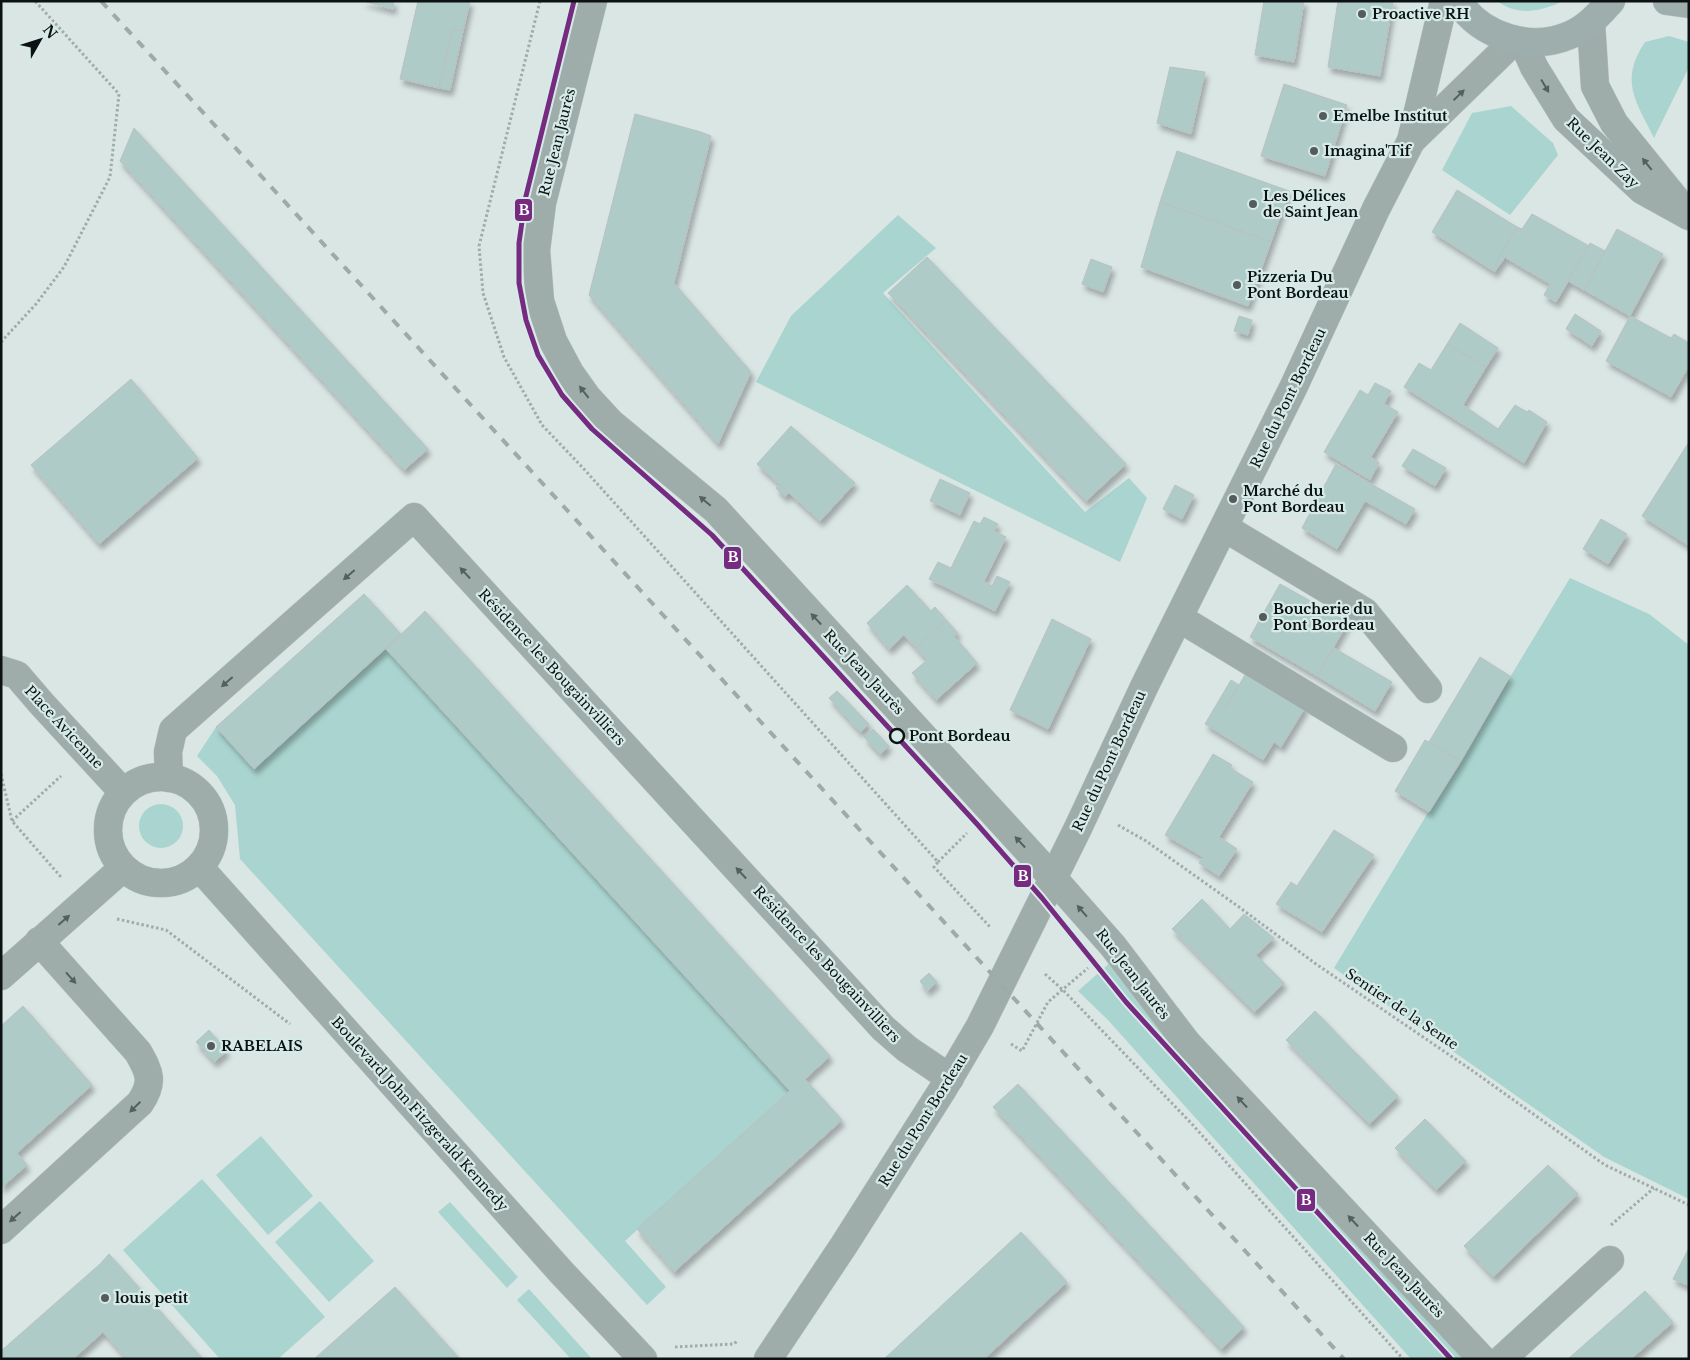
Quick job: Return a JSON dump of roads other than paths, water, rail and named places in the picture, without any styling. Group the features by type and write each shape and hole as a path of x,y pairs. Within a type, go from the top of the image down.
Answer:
{"main road":[{"path":"1458,1 1464,11 1487,30 1519,41 1547,42 1570,35 1591,23 1611,1"},
{"path":"1667,1 1689,4"}],"street":[{"name":"Rue Jean Jaurès","path":"593,1 542,203 536,250 540,301 554,341 570,373 587,397 612,423 716,510 1053,878 1113,946 1187,1043 1482,1359"},
{"name":"Rue du Pont Bordeau","path":"768,1359 844,1245 950,1078 980,1026 1179,618 1225,528 1294,386 1376,209 1411,141 1444,1"},
{"name":"Rue Jean Zay","path":"1591,23 1595,86 1614,122 1689,216"},
{"name":"Rue du Pont Bordeau","path":"1411,141 1519,41"},
{"name":"Rue Jean Zay","path":"1519,41 1566,119 1642,190 1689,216"},
{"name":"Résidence les Bougainvilliers","path":"169,778 168,752 173,730 414,517 883,1028 907,1049 950,1078"},
{"path":"1225,528 1365,612 1428,689"},
{"path":"1179,618 1393,748"},
{"name":"Place Avicenne","path":"1,670 17,675 123,792"},
{"path":"152,777 169,778 184,782 198,792 208,805 213,821 213,838 208,854 199,868 185,878 169,883 152,883 136,878 123,868 113,854 108,838 108,821 113,806 123,792 137,782 152,777"},
{"path":"1,976 123,868"},
{"name":"Boulevard John Fitzgerald Kennedy","path":"199,868 556,1266 644,1359"},
{"path":"1,1230 140,1103 148,1092 150,1081 147,1068 138,1052 39,941"},
{"path":"1502,1359 1610,1260"}],"railway":[{"path":"101,1 1344,1359"}],"place":[{"name":"Proactive RH","path":"1362,14"},
{"name":"Emelbe Institut","path":"1323,116"},
{"name":"Imagina'Tif","path":"1314,151"},
{"name":"Les Délices de Saint Jean","path":"1253,204"},
{"name":"Pizzeria Du Pont Bordeau","path":"1237,285"},
{"name":"Marché du Pont Bordeau","path":"1233,499"},
{"name":"Boucherie du Pont Bordeau","path":"1263,617"},
{"name":"Pont Bordeau","path":"897,736"},
{"name":"RABELAIS","path":"211,1046"},
{"name":"louis petit","path":"105,1298"}]}
